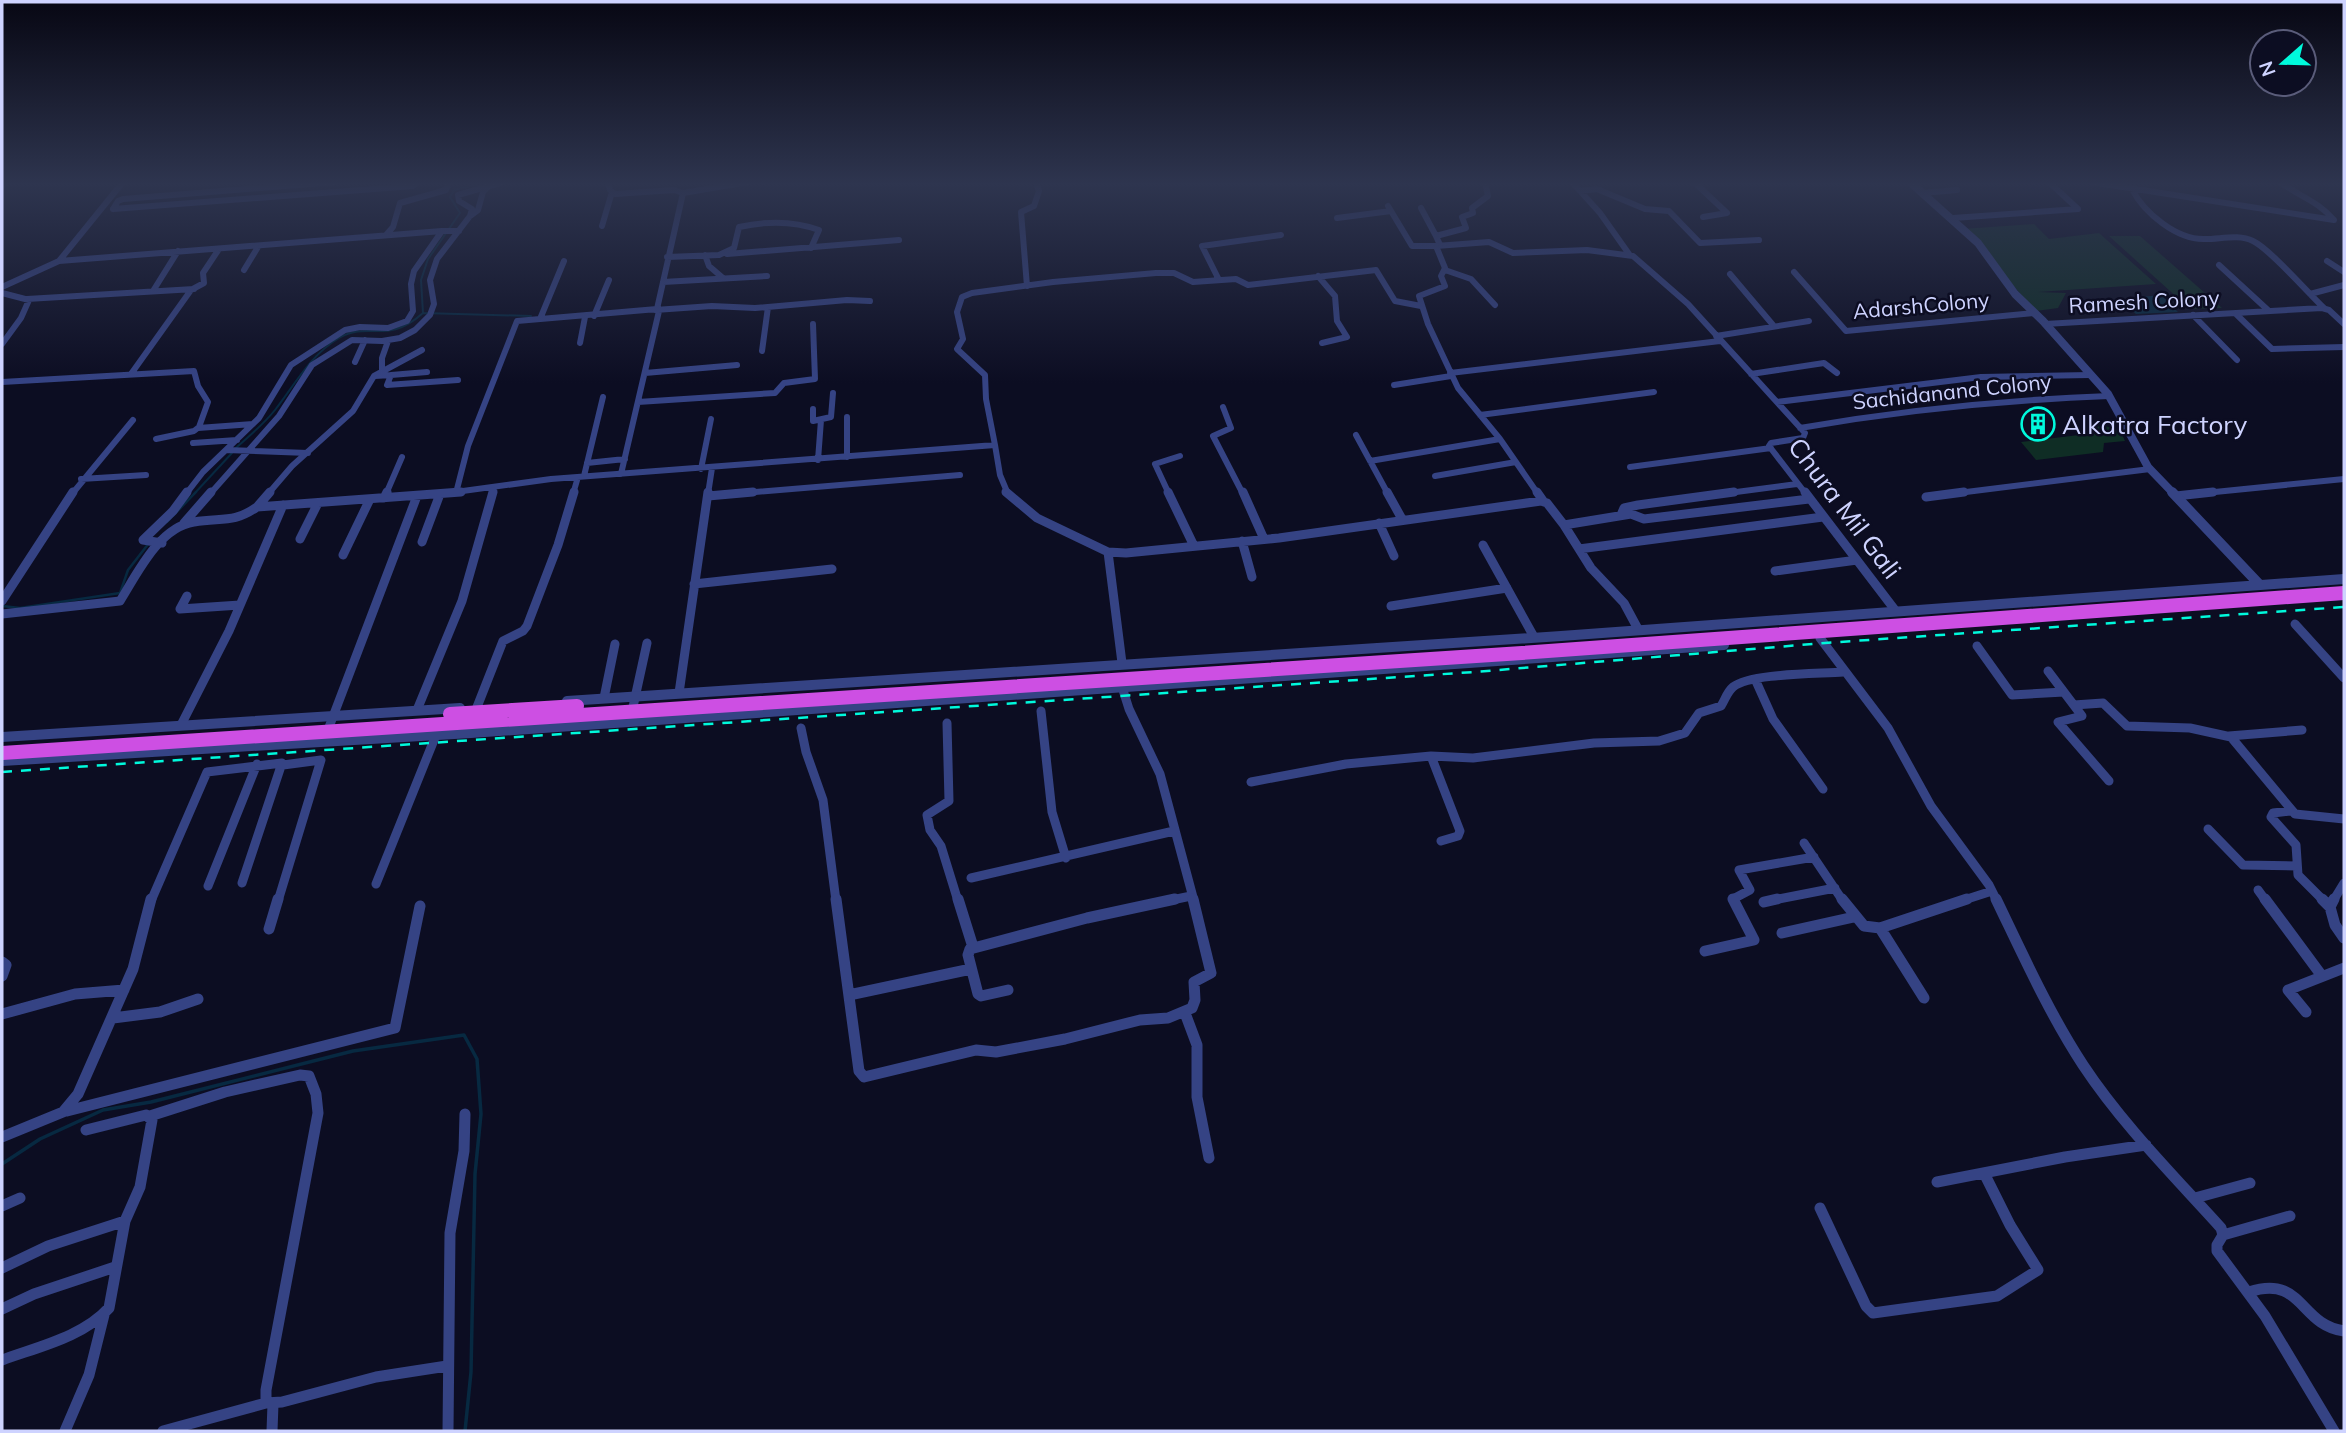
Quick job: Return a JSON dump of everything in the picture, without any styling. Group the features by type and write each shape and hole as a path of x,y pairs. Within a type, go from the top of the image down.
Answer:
{"highway":[{"path":"2,743 1512,645 2344,585"},
{"path":"2,753 2341,598"}],"street":[{"path":"59,261 67,249"},
{"path":"2,287 59,261 219,249"},
{"path":"131,374 194,289 204,283 203,272 219,249"},
{"path":"244,270 257,249"},
{"path":"402,325 413,314 410,284 416,265 425,249"},
{"path":"2,614 121,601 149,554 158,543 184,523 287,406 312,365 348,341 388,341 414,329 431,314 432,269 443,249"},
{"path":"621,474 645,373 669,249"},
{"path":"725,254 733,249"},
{"path":"667,257 798,249"},
{"path":"1024,249 1027,286"},
{"path":"1203,249 1219,280"},
{"path":"1439,249 1445,270 1441,276 1444,288 1420,294 1421,306 1450,375 1564,525 1591,568 1624,603 1638,629"},
{"path":"1504,249 1513,253 1587,250 1632,255"},
{"name":"Chura Mil Gali","path":"1627,249 1675,290 1800,428 1805,437 1771,443 1771,448 1895,610"},
{"path":"1982,249 2015,295 2035,313 2109,396 2150,469 2259,584"},
{"path":"2263,249 2344,324"},
{"path":"153,291 178,251"},
{"path":"705,256 709,266 723,278"},
{"path":"540,319 564,261"},
{"path":"2327,261 2344,272"},
{"path":"2219,265 2269,311"},
{"path":"1421,306 1395,301 1377,270 1243,282 1193,282 1177,274 1167,273 966,294 961,298 958,307 957,320 963,338 957,349 985,375 986,399 1007,494 1019,507 1089,545 1108,552 1126,553 1264,539 1544,502"},
{"path":"1445,270 1471,279 1495,305"},
{"name":"AdarshColony","path":"1794,272 1846,331 1955,318 2035,313"},
{"path":"1730,274 1773,325"},
{"path":"663,282 767,276"},
{"path":"1318,276 1334,294 1339,308 1337,321 1347,337 1322,343"},
{"path":"594,316 609,280"},
{"path":"2309,294 2344,285"},
{"path":"2,293 27,299 194,289"},
{"path":"2,344 25,311 29,303 27,299"},
{"path":"456,493 468,446 516,322 523,319 585,317 712,306 768,307 847,300 870,301"},
{"path":"762,351 768,307"},
{"name":"Ramesh Colony","path":"2045,324 2326,309"},
{"path":"2236,314 2272,349 2344,347"},
{"path":"2193,315 2236,360"},
{"path":"580,343 585,317"},
{"path":"1394,385 1718,338 1773,325 1809,321"},
{"path":"638,402 775,393 784,383 815,379 813,324"},
{"path":"158,543 145,542 145,536 173,511 196,479 253,424 272,400 288,368 331,337 356,327 388,328 402,325 414,329"},
{"path":"355,362 365,340"},
{"path":"382,370 388,341"},
{"path":"184,523 236,520 257,507 292,466 353,411 374,376 422,350"},
{"path":"1751,374 1824,363 1837,373"},
{"path":"645,373 737,365"},
{"path":"2,382 194,371 198,386 208,402 198,428"},
{"path":"374,376 427,372"},
{"path":"391,375 387,385 458,380"},
{"path":"1777,402 1981,377 2090,375"},
{"path":"1480,415 1654,392"},
{"path":"813,409 812,421 832,416 833,393"},
{"name":"Sachidanand Colony","path":"1800,428 1893,412 2031,399 2109,396"},
{"path":"477,707 503,641 525,633 587,463 603,397"},
{"path":"1223,407 1231,427 1213,436 1264,539"},
{"path":"847,417 847,457"},
{"path":"701,469 711,419"},
{"path":"2,599 27,564 31,550 81,479 133,420"},
{"path":"818,460 821,420"},
{"path":"156,439 198,428 253,424"},
{"path":"1356,435 1402,519"},
{"path":"1370,461 1500,439"},
{"path":"193,443 237,440"},
{"path":"257,507 456,493 581,477 995,445"},
{"path":"1630,467 1771,448"},
{"path":"226,450 309,453"},
{"path":"1180,456 1155,464 1194,546"},
{"path":"384,498 402,457"},
{"path":"587,463 625,459"},
{"path":"1435,476 1516,462"},
{"path":"679,693 712,468"},
{"path":"1926,497 2150,469"},
{"path":"81,479 145,475"},
{"path":"708,496 960,475"},
{"path":"2176,496 2344,479"},
{"path":"1621,516 1624,508 1638,505 1797,484"},
{"path":"417,710 462,601 495,487"},
{"path":"422,542 440,494"},
{"path":"324,740 417,496"},
{"path":"343,555 370,499"},
{"path":"1564,525 1631,514 1644,519 1809,499"},
{"path":"300,539 318,502"},
{"path":"181,725 240,605 283,505"},
{"path":"1579,549 1823,517"},
{"path":"1379,523 1395,556"},
{"path":"1242,541 1252,577"},
{"path":"1483,545 1534,637"},
{"path":"1108,552 1122,663"},
{"path":"1775,570 1857,560"},
{"path":"694,584 832,569"},
{"path":"2,737 1534,637 2344,579"},
{"path":"2315,581 2341,598"},
{"path":"1391,606 1507,588"},
{"path":"187,596 180,609 240,605"},
{"path":"2,761 1694,648 2341,598"},
{"path":"1922,608 1935,629"},
{"path":"2295,624 2344,678"},
{"path":"1683,625 1694,648"},
{"path":"1820,638 1843,672 1888,728 1931,806 1992,891 2066,1039 2098,1086 2146,1145 2217,1221 2223,1235 2217,1251 2249,1292 2282,1342 2334,1431"},
{"path":"630,721 647,643"},
{"path":"604,698 615,644"},
{"path":"1977,646 2012,695 2064,692"},
{"path":"1076,666 1078,690"},
{"path":"2048,671 2081,716 2059,722 2109,781"},
{"path":"1251,782 1338,765 1431,757 1455,758 1594,743 1669,740 1689,730 1699,713 1721,706 1734,686 1755,679 1843,672"},
{"path":"1755,679 1773,719 1824,789"},
{"path":"801,728 808,760 819,782 823,800 859,1072 864,1077 976,1049 996,1052 1185,1013 1192,1008 1195,1000 1194,982 1212,971 1156,762 1127,705 1122,687"},
{"path":"2074,705 2103,703 2125,725 2190,728 2229,736 2302,730"},
{"path":"1041,711 1052,812 1066,858"},
{"path":"947,723 949,801 926,815 930,830 941,846 973,947"},
{"path":"376,884 436,734"},
{"path":"2229,736 2291,811 2305,817 2344,819"},
{"path":"1431,757 1461,833 1441,841"},
{"path":"1438,772 1455,758"},
{"path":"63,1112 78,1094 134,969 144,920 207,772 257,764 281,771 321,760 269,929"},
{"path":"208,886 257,764"},
{"path":"242,883 281,771"},
{"path":"2291,811 2271,815 2296,845 2297,866 2303,882 2329,907 2335,925 2344,938"},
{"path":"2208,829 2243,864 2297,866"},
{"path":"971,878 1174,831"},
{"path":"1804,843 1854,917 1864,926 1880,928 1992,891"},
{"path":"1705,951 1754,940 1733,898 1750,890 1739,870 1814,857"},
{"path":"2329,907 2344,883"},
{"path":"1764,902 1835,888"},
{"path":"2258,890 2322,976"},
{"path":"1008,990 979,995 968,955 973,947 1191,896"},
{"path":"2,1138 63,1112 395,1028 420,906"},
{"path":"1782,933 1854,917"},
{"path":"1880,928 1924,998"},
{"path":"2,962 6,965 2,976"},
{"path":"2305,1012 2288,990 2344,968"},
{"path":"849,995 971,969"},
{"path":"2,1014 75,994 124,990"},
{"path":"113,1018 160,1012 198,999"},
{"path":"1185,1013 1197,1045 1197,1096 1209,1158"},
{"path":"86,1130 150,1116 234,1089 300,1075 309,1076 311,1079 317,1096 318,1114 266,1390 272,1431"},
{"path":"448,1431 450,1233 464,1151 465,1114"},
{"path":"65,1431 74,1413 108,1308 125,1221 140,1187 151,1127 150,1116"},
{"path":"1937,1182 2146,1145"},
{"path":"1820,1208 1866,1306 1873,1313 1997,1296 2009,1292 2017,1282 2034,1275 2038,1270 2010,1225 1984,1173"},
{"path":"2195,1198 2250,1182"},
{"path":"2,1206 20,1198"},
{"path":"2223,1235 2290,1216"},
{"path":"2,1268 48,1246 125,1221"},
{"path":"2,1309 34,1294 115,1267"},
{"path":"2249,1292 2268,1286 2279,1288 2329,1328 2344,1331"},
{"path":"2,1360 104,1315"},
{"path":"163,1431 384,1376 447,1366"}],"green space":[{"path":"1980,249 2117,249 2156,284 2038,292 2066,293 2058,308 2036,311"},
{"path":"2123,249 2155,249 2222,308 2190,309"},
{"path":"2105,426 2120,430 2125,441 2104,443 2103,452 2036,460 2021,442 2087,434 2088,427"}],"water":[{"path":"2161,295 2178,312 2136,314 2125,304 2131,302 2129,298"}],"waterway":[{"path":"423,313 421,280 428,259 435,249"},
{"path":"236,448 270,415 311,362 329,345 350,333 399,328 423,313"},
{"path":"423,313 531,316"},
{"path":"194,494 232,453"},
{"path":"167,522 196,492"},
{"path":"2,606 20,608 120,593 128,570 149,543"},
{"path":"2,1164 40,1139 103,1110 151,1102 353,1051 464,1035 477,1059 481,1114 475,1174 471,1372 465,1431"}],"railway":[{"path":"2,772 1474,672 1825,643 2344,607"}],"place":[{"name":"Alkatra Factory","path":"2038,424"}]}
